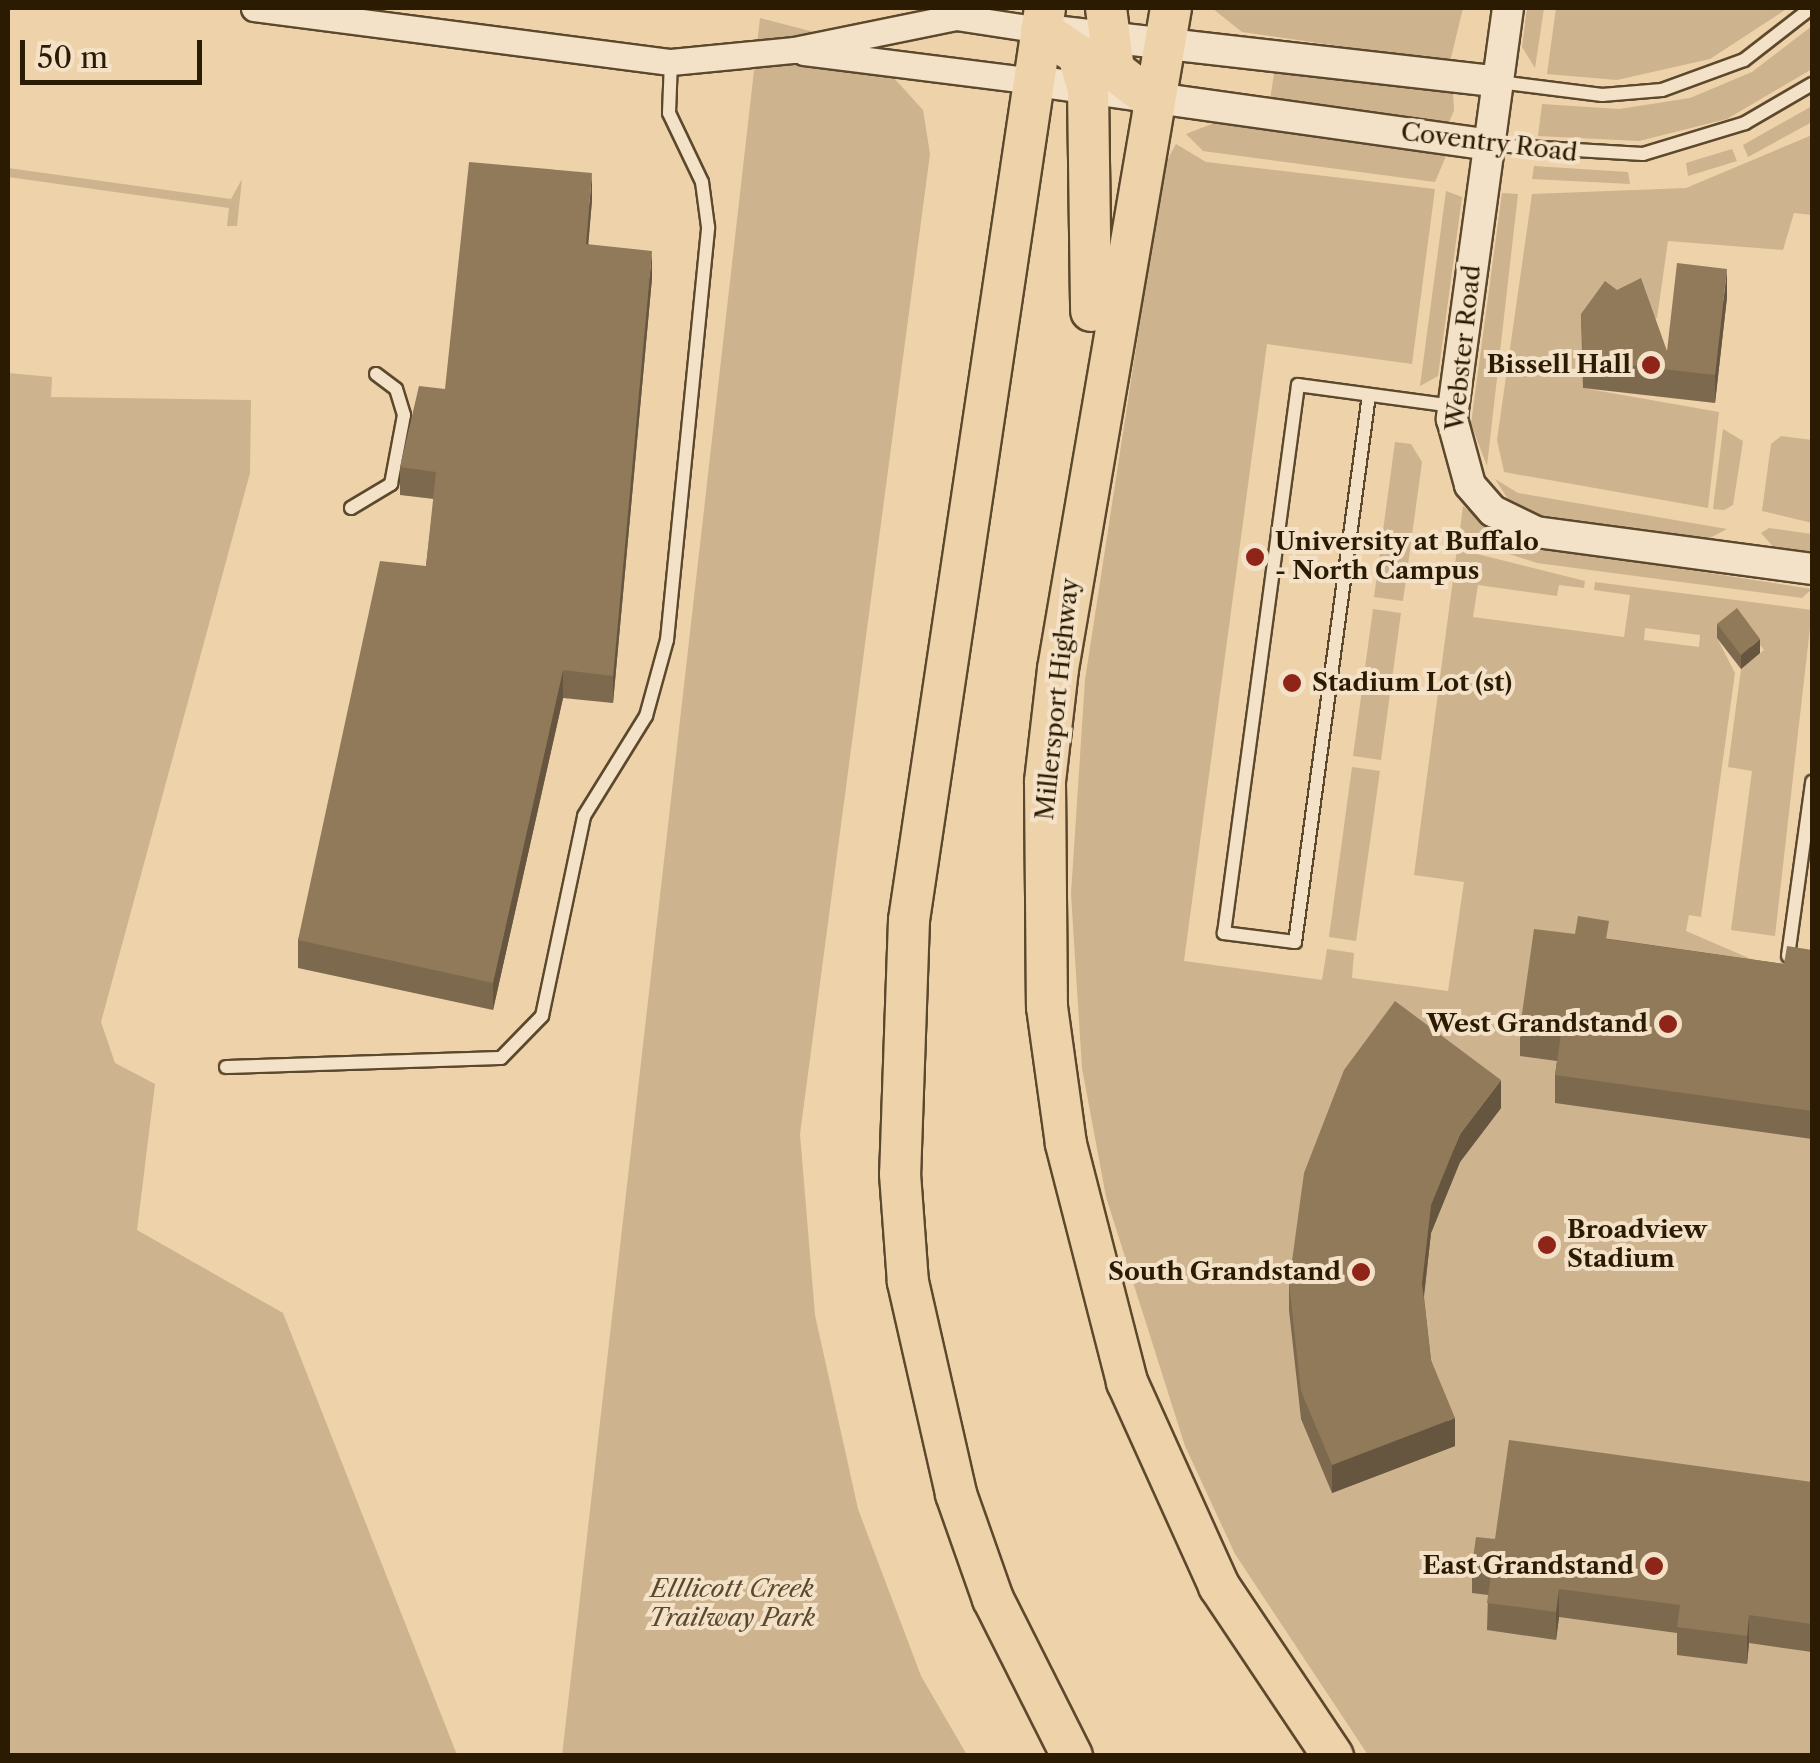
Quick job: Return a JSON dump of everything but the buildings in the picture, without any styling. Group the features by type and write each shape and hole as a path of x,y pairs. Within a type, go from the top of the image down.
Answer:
{"main road":[{"path":"1043,19 909,920 900,1174 908,1282 956,1494 993,1599 1072,1756"},
{"path":"1043,19 1078,55 1088,89 1096,272 1079,393 1080,509"},
{"path":"1107,22 1114,70 1151,99"},
{"name":"Millersport Highway","path":"1168,22 1151,99 1080,509 1045,782 1046,1008 1066,1144 1127,1382 1170,1486 1219,1586 1333,1756"}],"street":[{"path":"254,8 355,15 671,62 794,50 956,17 1168,22 1498,82"},
{"name":"Webster Road","path":"1508,8 1453,406 1454,449 1470,485 1522,528 1812,570"},
{"path":"794,50 1035,81"},
{"name":"Coventry Road","path":"1035,81 1490,145"}],"lane":[{"path":"1498,82 1602,96 1662,90 1744,60 1811,8"},
{"path":"226,1067 501,1058 542,1016 584,816 659,687 667,640 708,227 702,182 669,114 671,62"},
{"name":"Coventry Road","path":"1490,145 1643,154 1745,123 1812,84"},
{"path":"351,508 390,484 404,415 396,389 376,374"},
{"path":"1369,395 1295,942 1224,933 1298,385 1453,406"},
{"path":"1788,956 1812,782"}],"green space":[{"path":"1212,8 1463,8 1450,62 1242,32"},
{"path":"1527,8 1544,8 1535,68 1522,47"},
{"path":"1556,8 1788,8 1710,59 1617,80 1547,74"},
{"name":"Elllicott Creek Trailway Park","path":"760,18 864,45 923,110 930,154 800,1134 815,1315 858,1509 921,1676 967,1755 562,1756"},
{"path":"1812,26 1812,69 1727,119 1639,141 1538,136 1542,104 1619,109 1690,98 1752,72"},
{"path":"1275,67 1453,92 1454,111 1448,124 1270,100"},
{"path":"1812,106 1812,122 1748,157 1743,145"},
{"path":"1214,123 1446,156 1435,182 1203,151 1186,134"},
{"path":"1812,135 1812,215 1794,213 1783,250 1668,241 1657,318 1645,317 1583,388 1719,412 1708,508 1504,472 1497,440 1532,194 1686,188"},
{"path":"1176,144 1206,162 1435,189 1412,364 1267,344 1184,961 1322,980 1327,949 1354,953 1352,978 1448,991 1464,882 1414,875 1457,549 1585,581 1584,588 1559,585 1557,596 1478,585 1473,617 1624,637 1630,595 1594,590 1595,582 1812,610 1775,936 1731,930 1752,771 1728,767 1741,669 1764,650 1755,639 1717,638 1735,673 1701,917 1689,915 1686,931 1751,959 1747,986 1812,978 1812,1755 1368,1755 1235,1554 1185,1446 1106,1197 1082,1068 1071,894 1085,680 1164,166","holes":["1645,628 1700,635 1699,647 1644,640"]},
{"path":"1732,149 1737,161 1688,176 1686,163"},
{"path":"1534,166 1628,172 1630,184 1532,179"},
{"path":"8,168 231,199 242,179 237,226 227,226 229,208 8,177"},
{"path":"1446,191 1462,197 1438,376 1420,386"},
{"path":"1502,193 1518,194 1487,466 1471,424"},
{"path":"8,373 52,377 51,397 251,400 250,473 101,1022 115,1063 155,1084 137,1230 283,1313 457,1755 8,1755"},
{"path":"1723,429 1743,441 1733,505 1724,510 1713,509"},
{"path":"1781,436 1812,440 1812,523 1762,511 1771,444"},
{"path":"1395,442 1411,444 1422,462 1403,601 1374,597"},
{"path":"1495,479 1518,493 1727,529 1704,541 1544,518 1511,504"},
{"path":"1463,506 1493,531 1534,546 1812,589 1802,598 1537,563 1459,538"},
{"path":"1769,528 1812,534 1812,555 1775,549 1761,533"},
{"path":"1373,609 1401,613 1381,760 1353,756"},
{"path":"1352,767 1380,771 1356,941 1329,937"}],"place":[{"name":"Bissell Hall","path":"1651,365"},
{"name":"University at Buffalo - North Campus","path":"1255,557"},
{"name":"Stadium Lot (st)","path":"1292,683"},
{"name":"West Grandstand","path":"1668,1024"},
{"name":"Broadview Stadium","path":"1547,1245"},
{"name":"South Grandstand","path":"1361,1272"},
{"name":"East Grandstand","path":"1654,1566"}]}
